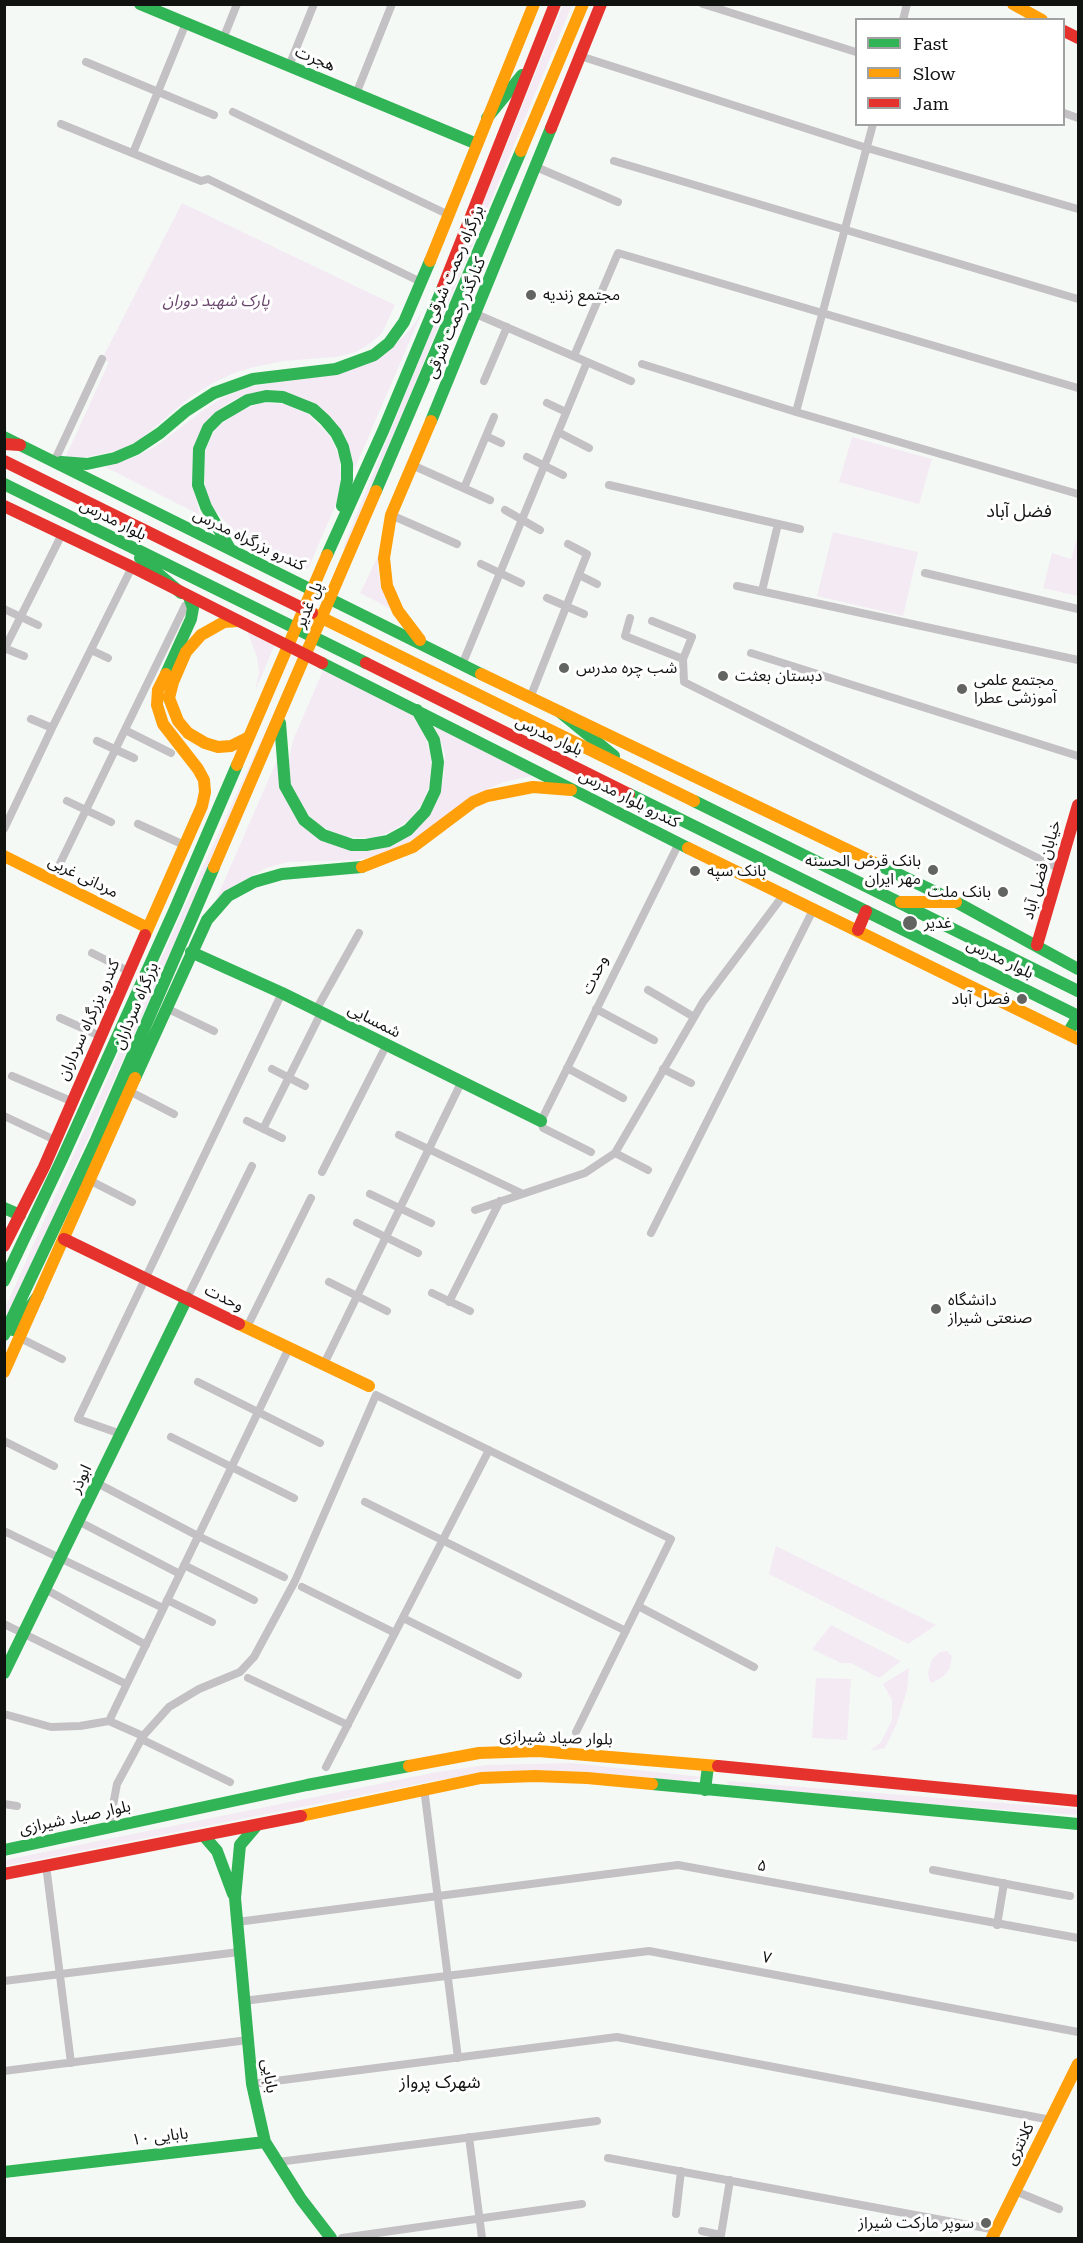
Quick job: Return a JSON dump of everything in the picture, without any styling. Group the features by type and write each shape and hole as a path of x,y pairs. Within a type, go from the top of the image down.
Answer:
{"main road":[{"name":"هجرت","path":"140,4 159,8 223,39 477,144"},
{"path":"54,462 87,464 115,458 136,449 214,393 253,379 336,369 374,355 389,343 397,333 421,282 534,4"},
{"name":"بزرگراه رحمت شرقی","path":"338,530 426,330 555,4"},
{"name":"بزرگراه رحمت شرقی","path":"357,536 583,4"},
{"path":"573,29 594,4"},
{"name":"کنارگذر رحمت شرقی","path":"422,643 398,610 387,586 384,558 391,515 476,314 601,4"},
{"path":"1013,4 1038,18"},
{"path":"487,118 531,63"},
{"path":"230,549 206,507 198,485 199,449 208,428 219,417 248,400 266,396 283,397 313,409 336,433 343,447 347,464 347,480 338,530"},
{"path":"4,437 20,445"},
{"path":"4,444 20,445"},
{"name":"کندرو بزرگراه مدرس","path":"20,445 560,712"},
{"name":"بلوار مدرس","path":"4,460 1078,991"},
{"name":"بلوار مدرس","path":"4,484 1078,1016"},
{"name":"کندرو بلوار مدرس","path":"4,506 132,567 185,599 238,621 679,843 1073,1036"},
{"name":"پل غدیر","path":"274,678 338,530"},
{"name":"پل غدیر","path":"292,687 357,536"},
{"path":"124,545 185,599"},
{"name":"کندرو بزرگراه سرداران","path":"4,1246 44,1167 202,806 205,792 204,780 163,724 157,705 158,690 191,619 193,608 185,599"},
{"path":"238,621 224,622 201,635 186,652 173,681 169,698 178,722 188,733 205,743 218,747 231,746 249,737"},
{"name":"بزرگراه سرداران","path":"4,1281 64,1155 274,678"},
{"name":"بزرگراه سرداران","path":"4,1335 96,1140 292,687"},
{"path":"280,716 285,786 297,810 304,820 323,835 352,845 366,845 388,840 408,830 425,812 435,791 438,762 434,740 417,710"},
{"path":"560,712 637,774"},
{"path":"560,712 956,902 1078,969"},
{"path":"4,1372 191,952 207,920 228,896 254,882 282,874 364,867 389,858 412,847 473,802 487,796 533,787 577,791"},
{"path":"666,813 676,793"},
{"name":"خیابان فضل آباد","path":"1037,945 1078,808"},
{"name":"مردانی غربی","path":"4,856 148,928"},
{"path":"897,902 956,902"},
{"path":"858,930 866,911"},
{"name":"شمسایی","path":"191,952 282,993 541,1121"},
{"path":"1073,1036 1078,1016"},
{"path":"44,1167 64,1155 56,1137"},
{"path":"87,1186 96,1140"},
{"path":"4,1208 20,1215"},
{"name":"وحدت","path":"64,1239 324,1364 373,1391"},
{"path":"4,1342 38,1296"},
{"name":"ابوذر","path":"4,1673 187,1298"},
{"name":"بلوار صیاد شیرازی","path":"4,1850 307,1785 479,1753 538,1750 1078,1801"},
{"path":"705,1790 708,1766"},
{"path":"4,1874 204,1836 424,1788 481,1778 536,1776 587,1778 1078,1824"},
{"name":"بابایی","path":"258,1824 240,1845 235,1898 252,2084 265,2142 301,2199 332,2238"},
{"name":"بابایی","path":"204,1836 217,1851 235,1898"},
{"name":"کلانتری","path":"994,2234 1078,2064"},
{"name":"بابایی ۱۰","path":"4,2172 265,2142"}],"street":[{"path":"223,39 237,4"},
{"path":"289,66 314,4"},
{"path":"356,94 393,4"},
{"path":"703,4 855,52"},
{"path":"133,153 186,23"},
{"path":"580,56 867,148 1078,209"},
{"path":"86,62 214,115"},
{"path":"233,112 449,214"},
{"path":"61,124 201,181 208,179 421,282"},
{"path":"796,412 872,126"},
{"path":"614,161 1078,299"},
{"path":"536,167 618,202"},
{"path":"574,356 618,253 1078,388"},
{"path":"476,314 631,381"},
{"path":"484,381 507,327"},
{"path":"54,462 102,359"},
{"path":"462,664 587,362"},
{"path":"642,364 796,412 1078,494"},
{"path":"547,403 566,412"},
{"path":"464,488 494,417"},
{"path":"558,432 589,448"},
{"path":"486,436 501,443"},
{"path":"527,457 563,475"},
{"path":"412,465 490,500"},
{"path":"609,485 800,529"},
{"path":"505,510 540,530"},
{"path":"391,515 457,544"},
{"path":"762,591 778,524"},
{"path":"24,656 5,648 62,534"},
{"path":"530,698 587,554 568,544"},
{"path":"481,564 521,583"},
{"path":"4,830 132,567"},
{"path":"925,573 1078,609"},
{"path":"579,575 597,584"},
{"path":"737,585 1078,660"},
{"path":"547,598 584,614"},
{"path":"52,880 125,730 185,599"},
{"path":"4,609 38,625"},
{"path":"630,618 624,636 683,659"},
{"path":"652,621 692,637 683,659 684,682 1060,869"},
{"path":"91,650 108,658"},
{"path":"752,653 1078,756"},
{"path":"31,718 52,728"},
{"path":"125,730 171,753"},
{"path":"97,741 134,758"},
{"path":"67,801 111,822"},
{"path":"138,824 184,844"},
{"name":"وحدت","path":"541,1121 679,843"},
{"path":"475,1210 585,1173 615,1153 703,1002 785,893"},
{"path":"651,1233 814,908"},
{"path":"263,1129 289,1078 318,1012 359,933"},
{"path":"92,952 128,971"},
{"path":"648,990 694,1017"},
{"path":"121,1434 78,1419 282,993"},
{"path":"166,1008 214,1031"},
{"path":"596,1010 654,1041"},
{"path":"60,1018 100,1036"},
{"path":"322,1172 386,1046"},
{"path":"567,1068 623,1098"},
{"path":"272,1069 305,1086"},
{"path":"663,1069 691,1083"},
{"path":"12,1076 71,1101"},
{"path":"324,1364 461,1083"},
{"path":"129,1091 174,1114"},
{"path":"4,1116 56,1137"},
{"path":"247,1121 282,1138"},
{"path":"541,1121 543,1128 591,1152"},
{"path":"399,1135 521,1193"},
{"path":"615,1153 648,1170"},
{"path":"187,1298 252,1166"},
{"path":"87,1186 132,1202"},
{"path":"370,1194 431,1223"},
{"path":"247,1327 310,1198"},
{"path":"449,1302 500,1201"},
{"path":"357,1223 418,1253"},
{"path":"329,1282 387,1311"},
{"path":"432,1293 470,1311"},
{"path":"20,1338 62,1359"},
{"path":"109,1721 289,1347"},
{"path":"198,1382 320,1443"},
{"path":"109,1827 117,1784 142,1738 169,1707 199,1689 240,1672 254,1657 295,1581 373,1391 671,1539 576,1732"},
{"path":"171,1437 294,1498"},
{"path":"4,1441 54,1466"},
{"path":"326,1767 489,1450"},
{"path":"97,1483 198,1536 284,1577"},
{"path":"365,1502 626,1631"},
{"path":"78,1521 182,1570 254,1600"},
{"path":"4,1531 60,1559 212,1622"},
{"path":"302,1587 395,1633"},
{"path":"45,1589 146,1645"},
{"path":"638,1606 754,1667"},
{"path":"403,1618 518,1675"},
{"path":"4,1624 126,1684"},
{"path":"248,1678 348,1725"},
{"path":"4,1714 51,1727 80,1726 109,1721 230,1782"},
{"path":"424,1788 458,2058"},
{"path":"4,1804 17,1806"},
{"path":"46,1865 71,2063"},
{"name":"۵","path":"237,1922 678,1865 1078,1938"},
{"path":"933,1870 1070,1896"},
{"path":"997,1925 1004,1883"},
{"name":"۷","path":"243,2001 649,1951 1078,2032"},
{"path":"4,1981 239,1952"},
{"path":"252,2084 617,2037 1051,2120"},
{"path":"4,2072 248,2040"},
{"path":"278,2162 597,2121"},
{"path":"469,2138 482,2238"},
{"path":"608,2158 730,2180 994,2234"},
{"path":"676,2214 681,2171"},
{"path":"702,2231 721,2235 730,2180"},
{"path":"1015,2191 1059,2209"},
{"path":"342,2238 582,2204"}],"green space":[{"path":"563,5 572,5 346,550 343,548"},
{"name":"پارک شهید دوران","path":"182,203 395,305 382,333 356,352 336,357 284,361 234,373 188,399 141,439 120,450 77,459 66,456 109,362 102,359"},
{"path":"423,310 352,475 316,405 246,395 228,403 216,412 194,489 200,515 105,467 155,447 202,411 222,398 247,387 343,372 377,359 393,347 412,327"},
{"path":"261,403 285,404 308,414 330,436 339,456 341,477 337,502 308,569 233,530 212,507 205,488 205,451 215,429 241,410"},
{"path":"852,437 932,459 919,504 839,482"},
{"path":"833,532 918,552 903,616 817,596"},
{"path":"1078,534 1078,596 1043,588 1052,553 1071,559"},
{"path":"381,550 378,566 380,584 393,610 360,593"},
{"path":"247,631 275,644 255,692 259,672 257,657"},
{"path":"325,666 393,700 413,716 425,735 432,761 430,784 423,803 410,819 380,836 346,837 320,826 305,811 291,786 289,760 293,740"},
{"path":"287,684 232,815 5,1324 6,1306"},
{"path":"434,723 537,775 504,782 483,791 417,837 387,853 357,860 288,862 266,868 237,885 211,911 277,760 307,830 385,846 443,783 445,754"},
{"path":"776,1545 936,1625 908,1644 769,1574"},
{"path":"831,1625 901,1661 879,1678 851,1663 841,1663 812,1649"},
{"path":"947,1651 952,1656 950,1668 944,1676 932,1683 928,1672 932,1659 940,1652"},
{"path":"909,1668 907,1690 897,1723 885,1748 870,1751 881,1742 892,1720 892,1700 883,1684"},
{"path":"816,1678 851,1679 847,1740 812,1738"},
{"path":"573,1763 702,1777 687,1782 625,1775 533,1770 483,1773 5,1866 5,1860 437,1772 486,1765"},
{"path":"727,1781 1078,1809 1078,1815 910,1803 728,1785"}],"traffic: fast":[{"path":"140,4 477,144"},
{"path":"487,118 522,75"},
{"path":"431,421 551,128"},
{"path":"376,491 521,151"},
{"path":"61,462 87,464 115,458 136,449 214,393 253,379 336,369 374,355 389,343 404,322 430,261"},
{"path":"327,555 383,431 443,287"},
{"path":"230,549 206,507 198,485 199,449 208,428 219,417 248,400 266,396 283,397 313,409 325,420 336,433 343,447 347,464 347,480 342,506"},
{"path":"4,437 481,674"},
{"path":"4,484 366,663"},
{"path":"140,558 181,593"},
{"path":"166,674 191,619 193,608 189,597"},
{"path":"322,663 688,848"},
{"path":"280,723 285,786 304,820 323,835 352,845 366,845 388,841 408,830 425,812 435,791 438,762 434,740 417,710"},
{"path":"560,712 614,756"},
{"path":"4,1281 175,909 237,765"},
{"path":"629,794 1078,1016"},
{"path":"694,801 1078,991"},
{"path":"877,864 956,902 1078,969"},
{"path":"4,1335 96,1140 214,867"},
{"path":"135,1078 207,920 228,896 254,882 282,874 362,867"},
{"path":"191,952 282,993 541,1121"},
{"path":"1068,1033 1078,1016"},
{"path":"4,1208 20,1215"},
{"path":"13,1330 38,1296"},
{"path":"4,1673 187,1298"},
{"path":"4,1850 307,1785 409,1766"},
{"path":"705,1790 708,1766"},
{"path":"652,1784 1078,1824"},
{"path":"257,1825 240,1845 235,1898 252,2084 265,2142 301,2199 331,2238"},
{"path":"204,1836 217,1851 233,1894"},
{"path":"4,2172 265,2142"}],"traffic: slow":[{"path":"430,261 534,4"},
{"path":"521,151 583,4"},
{"path":"1013,4 1038,18"},
{"path":"420,640 398,611 387,586 384,558 391,515 431,421"},
{"path":"214,867 376,491"},
{"path":"237,765 327,555"},
{"path":"312,613 694,801"},
{"path":"238,621 224,622 201,635 186,652 169,698 178,721 188,733 205,743 218,747 231,746 249,737"},
{"path":"145,935 202,806 205,792 204,780 198,769 163,724 157,705 158,690 166,674"},
{"path":"481,674 877,864"},
{"path":"362,867 413,847 473,802 487,796 533,787 571,790"},
{"path":"688,848 1078,1039"},
{"path":"4,856 148,928"},
{"path":"901,902 956,902"},
{"path":"4,1372 135,1078"},
{"path":"239,1324 369,1386"},
{"path":"409,1766 479,1753 538,1751 718,1766"},
{"path":"301,1816 481,1778 535,1776 652,1784"},
{"path":"992,2238 1078,2064"}],"traffic: jam":[{"path":"443,287 555,4"},
{"path":"551,128 601,4"},
{"path":"1065,32 1078,38"},
{"path":"4,444 20,445"},
{"path":"4,461 312,613"},
{"path":"4,506 132,567 322,663"},
{"path":"366,663 629,794"},
{"path":"1037,945 1078,805"},
{"path":"858,930 866,911"},
{"path":"4,1246 44,1167 145,935"},
{"path":"64,1239 239,1324"},
{"path":"718,1766 1078,1801"},
{"path":"4,1874 301,1816"}],"place":[{"name":"مجتمع زندیه","path":"531,295"},
{"name":"شب چره مدرس","path":"564,668"},
{"name":"دبستان بعثت","path":"723,676"},
{"name":"مجتمع علمی آموزشی عطرا","path":"962,689"},
{"name":"بانک قرض الحسنه مهر ایران","path":"933,870"},
{"name":"بانک سپه","path":"695,871"},
{"name":"بانک ملت","path":"1003,892"},
{"name":"غدیر","path":"910,923"},
{"name":"فصل آباد","path":"1022,999"},
{"name":"دانشگاه صنعتی شیراز","path":"936,1309"},
{"name":"سوپر مارکت شیراز","path":"986,2223"}],"district":[{"name":"فضل آباد","path":"1019,512"},
{"name":"شهرک پرواز","path":"440,2083"}]}
